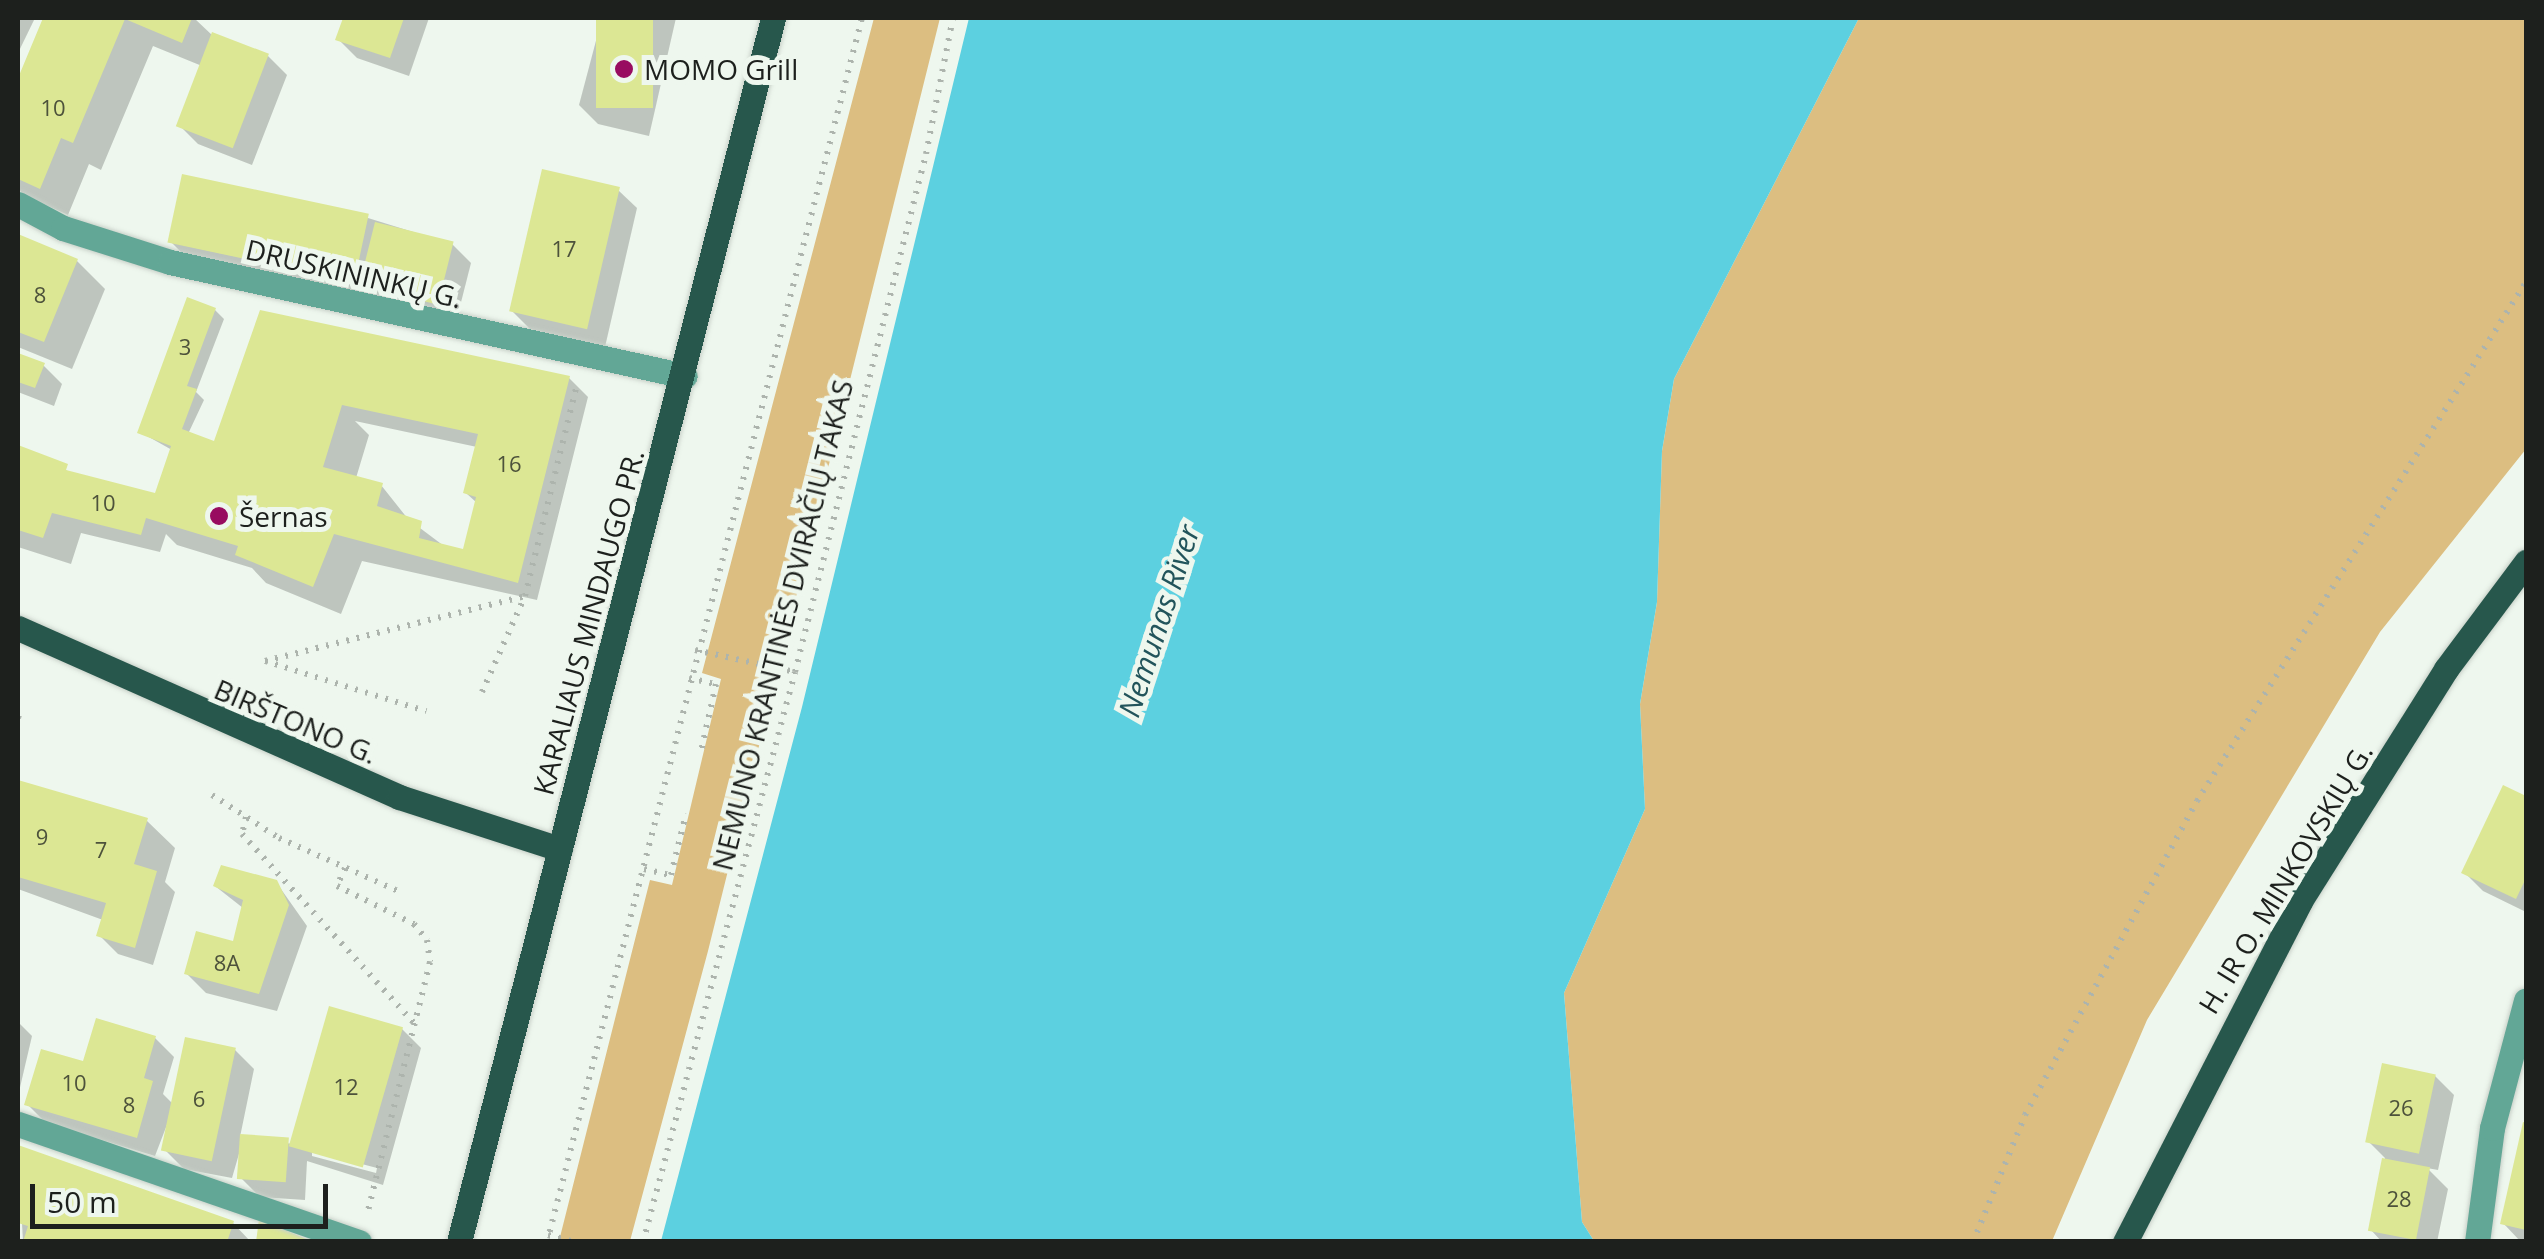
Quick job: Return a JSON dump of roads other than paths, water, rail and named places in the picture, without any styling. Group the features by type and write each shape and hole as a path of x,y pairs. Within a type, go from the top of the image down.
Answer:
{"main road":[{"name":"KARALIAUS MINDAUGO PR.","path":"459,1242 685,376 773,18"},
{"name":"H. IR O. MINKOVSKIŲ G.","path":"2125,1242 2300,900 2446,670 2526,562"},
{"name":"BIRŠTONO G.","path":"18,628 399,797 560,849"}],"street":[{"name":"DRUSKININKŲ G.","path":"18,204 63,228 170,262 685,376"},
{"path":"2476,1242 2492,1128 2526,1000"},
{"path":"18,1124 362,1232"}],"water":[{"name":"Nemunas River","path":"969,18 1859,18 1674,379 1662,451 1657,602 1640,704 1645,809 1564,993 1582,1222 1594,1241 661,1241 802,707"}],"place":[{"name":"MOMO Grill","path":"624,69"},
{"name":"Šernas","path":"219,516"}]}
